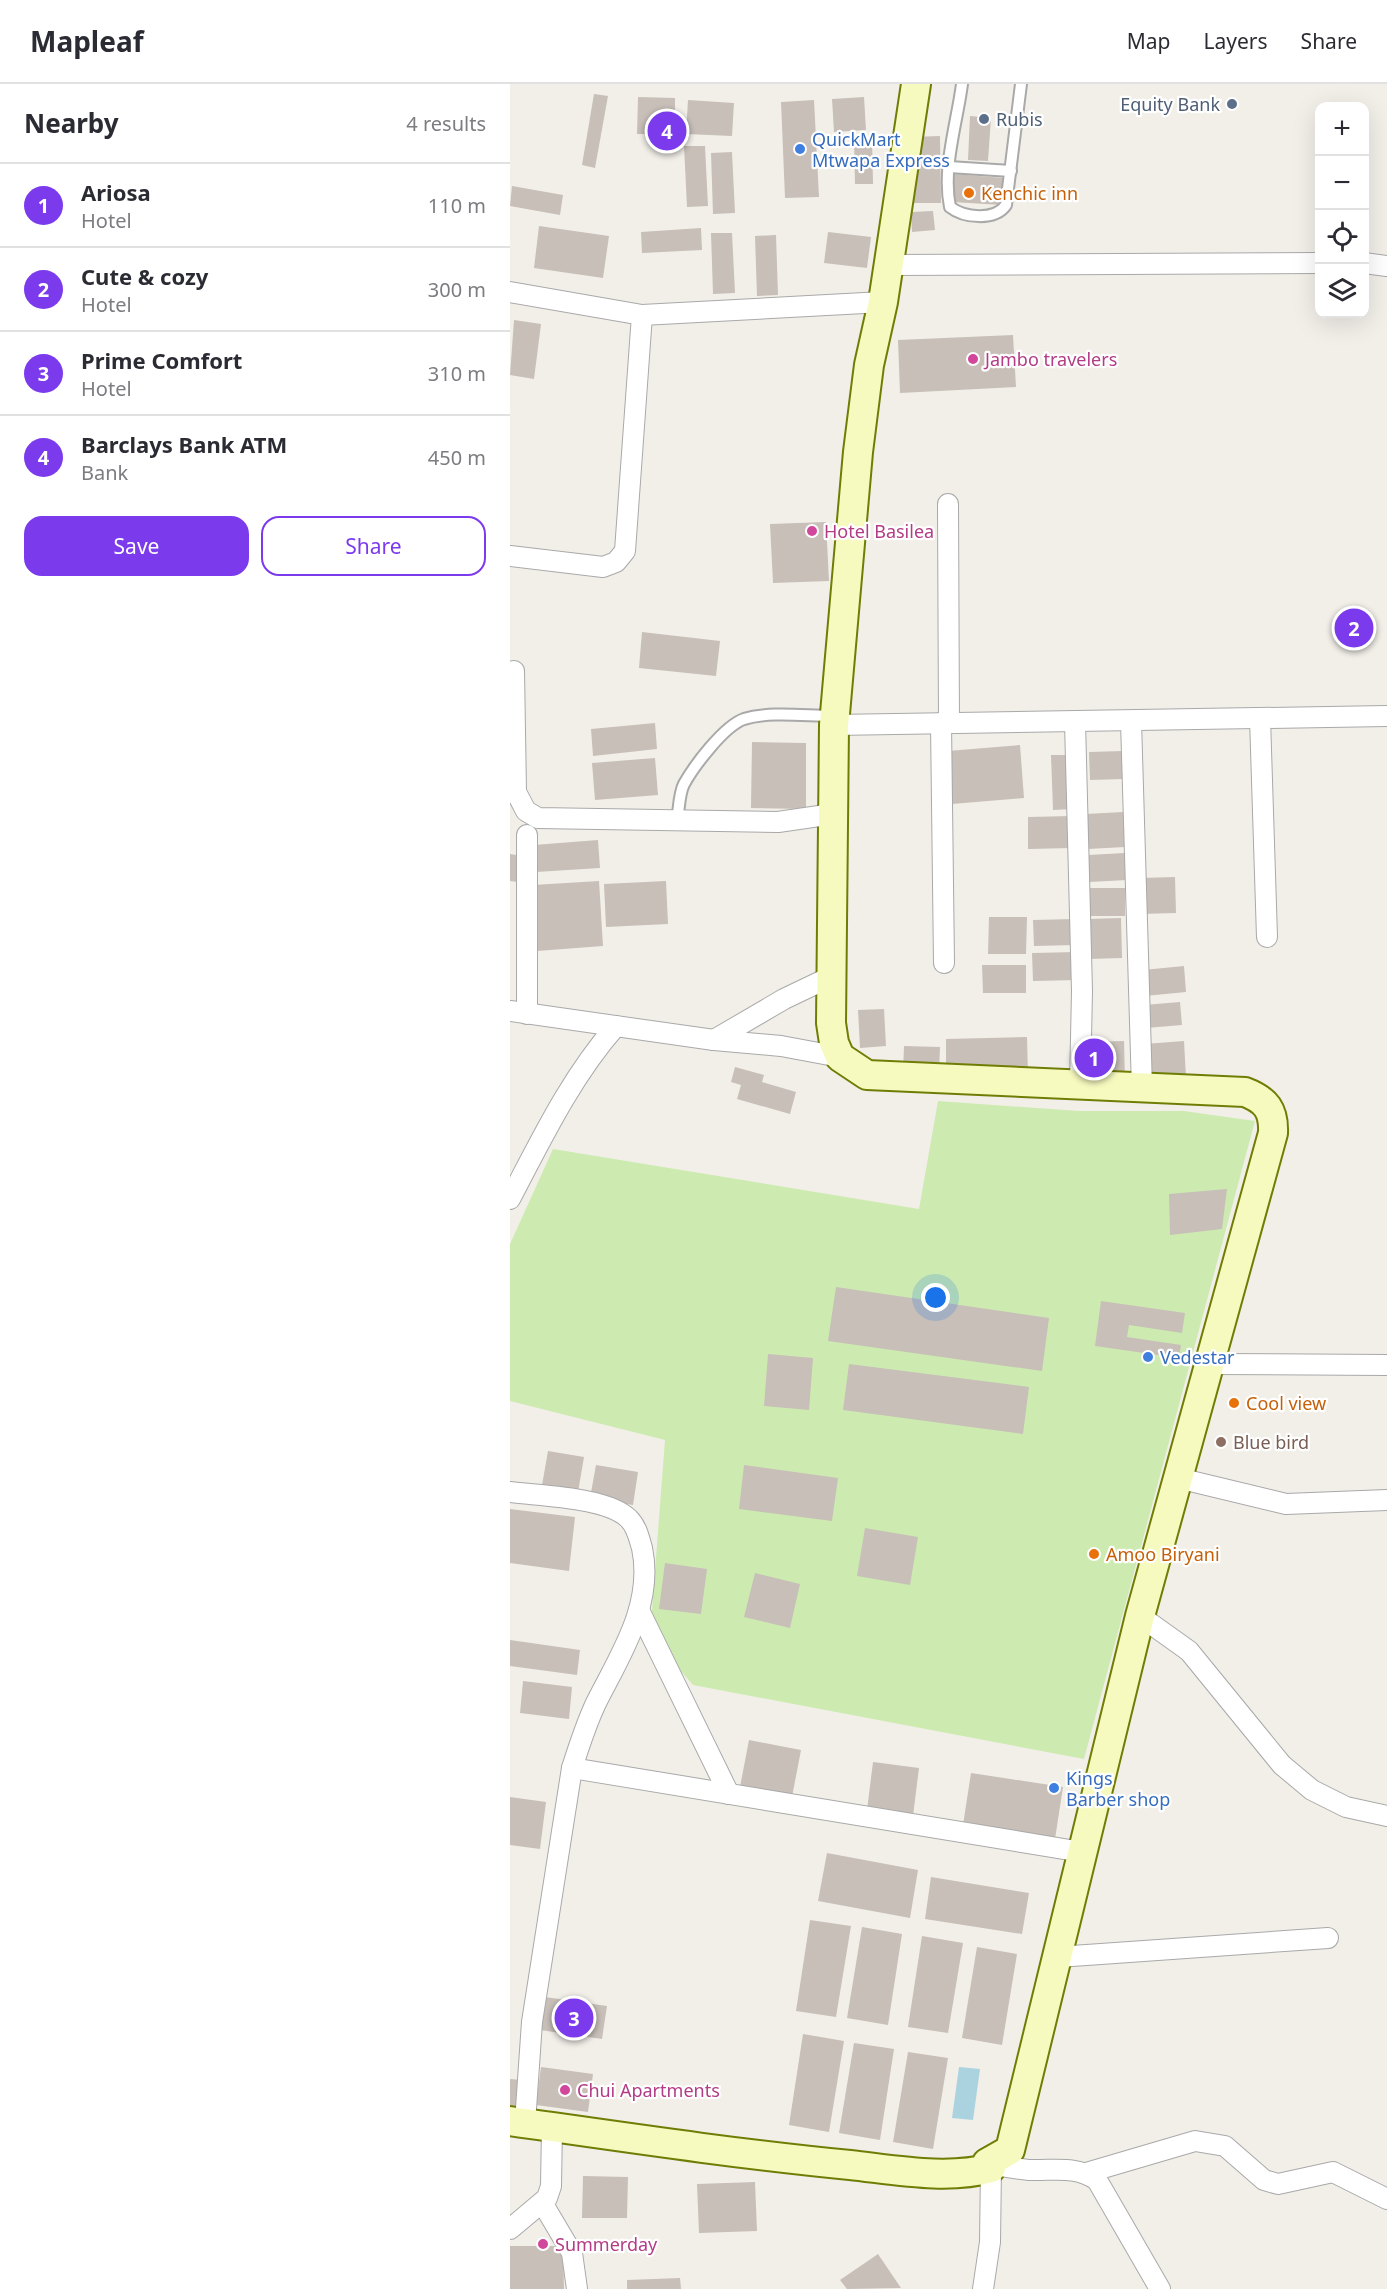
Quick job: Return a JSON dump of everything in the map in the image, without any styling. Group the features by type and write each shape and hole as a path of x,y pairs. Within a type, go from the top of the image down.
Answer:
{"street":[{"path":"840,1057 834,1043 831,1023 830,977 835,720 858,452 869,365 884,302 916,84"},
{"path":"888,265 1315,263"},
{"path":"1369,264 1387,266"},
{"path":"510,292 642,315 884,302"},
{"path":"510,556 603,567 616,562 625,551 642,315"},
{"path":"944,963 948,504"},
{"path":"514,671 516,792 514,799 526,811 538,818 778,822 833,814"},
{"path":"835,720 945,723 1387,716"},
{"path":"1260,718 1267,937"},
{"path":"1131,721 1142,1089"},
{"path":"1075,722 1082,991 1080,1085"},
{"path":"527,835 519,1012 714,1040 781,1046 840,1057 867,1076 1245,1092 1266,1104 1274,1120 1265,1166 1140,1616 1010,2150 989,2166 975,2172 927,2173 804,2161 529,2124"},
{"path":"714,1040 784,999 830,977"},
{"path":"510,1199 546,1132 595,1050 616,1026"},
{"path":"1209,1364 1387,1365"},
{"path":"1178,1478 1286,1504 1387,1500"},
{"path":"510,1492 591,1503 612,1509 629,1519 638,1533 645,1570 639,1610 622,1657 583,1732 572,1768 532,2022 529,2124 551,2186 543,2204 510,2229"},
{"path":"639,1610 729,1794"},
{"path":"1140,1616 1189,1651 1281,1765 1312,1790 1346,1807 1387,1816"},
{"path":"572,1768 1082,1852"},
{"path":"1058,1957 1328,1938"},
{"path":"1086,2173 1195,2141 1210,2142 1225,2146 1264,2180 1278,2184 1333,2172 1387,2199"},
{"path":"989,2166 1031,2170 1073,2169 1097,2180 1160,2289"},
{"path":"983,2289 990,2242 989,2166"},
{"path":"543,2204 572,2253 577,2289"}],"lane":[{"path":"962,84 949,167 948,200 950,207 958,214 992,216 1001,213 1006,206 1021,84"},
{"path":"949,167 1011,171"},
{"path":"677,820 683,786 712,745 743,720 764,717 835,720"}],"green space":[{"path":"938,1101 1079,1111 1184,1111 1255,1121 1084,1759 693,1685 650,1636 665,1440 510,1401 510,1244 553,1149 919,1209"}],"water":[{"path":"959,2067 980,2069 973,2120 952,2118"}],"building":[{"path":"594,94 608,96 595,168 582,165"},
{"path":"638,97 675,98 675,134 637,134"},
{"path":"864,97 866,130 834,132 832,99"},
{"path":"688,100 734,103 732,136 686,134"},
{"name":"QuickMart Mtwapa Express","path":"814,100 819,197 785,198 781,102"},
{"path":"970,116 991,118 988,161 968,160"},
{"path":"940,136 941,203 914,203 912,137"},
{"path":"854,138 872,138 873,184 855,184"},
{"path":"684,146 705,146 708,206 687,207"},
{"path":"732,152 735,213 713,214 711,153"},
{"path":"954,174 1004,178 1002,205 952,202"},
{"path":"512,186 563,195 560,215 510,206"},
{"path":"933,211 935,230 912,232 911,212"},
{"path":"539,226 609,236 603,278 534,268"},
{"path":"701,228 702,250 642,253 641,232"},
{"path":"828,232 871,237 867,268 824,263"},
{"path":"711,233 732,233 735,293 713,294"},
{"path":"776,235 778,295 757,296 755,236"},
{"path":"514,320 541,324 534,379 510,375"},
{"path":"1013,335 1016,387 900,393 898,340"},
{"path":"826,522 829,581 773,583 770,524"},
{"path":"642,632 720,641 716,676 639,668"},
{"path":"655,723 657,749 593,756 591,729"},
{"path":"752,742 806,743 806,809 751,808"},
{"path":"1020,745 1024,798 952,804 948,751"},
{"path":"1123,751 1124,779 1090,780 1089,752"},
{"path":"1051,755 1072,755 1074,809 1053,810"},
{"path":"655,758 658,795 595,800 592,763"},
{"path":"1123,812 1125,847 1088,849 1086,814"},
{"path":"1072,816 1072,848 1028,849 1028,817"},
{"path":"598,840 600,868 536,872 534,845"},
{"path":"1125,853 1127,880 1089,882 1088,855"},
{"path":"510,854 522,856 518,882 510,881"},
{"path":"1175,877 1176,913 1140,914 1139,878"},
{"path":"599,881 603,946 537,951 533,885"},
{"path":"666,881 668,924 606,927 604,884"},
{"path":"1087,888 1125,888 1125,916 1087,916"},
{"path":"989,917 1027,917 1026,954 988,954"},
{"path":"1121,918 1122,958 1089,959 1088,919"},
{"path":"1075,919 1075,945 1034,946 1033,920"},
{"path":"1077,952 1077,980 1033,981 1032,953"},
{"path":"982,965 1026,965 1026,993 983,993"},
{"path":"1184,966 1186,992 1145,996 1143,970"},
{"path":"1180,1002 1182,1025 1146,1028 1144,1005"},
{"path":"884,1009 886,1046 860,1048 858,1010"},
{"path":"1027,1037 1028,1075 946,1077 946,1039"},
{"path":"1124,1041 1125,1081 1084,1081 1084,1042"},
{"path":"1184,1041 1186,1077 1146,1079 1144,1044"},
{"path":"904,1046 940,1047 939,1073 903,1073"},
{"path":"735,1067 764,1075 762,1082 796,1092 790,1114 737,1099 741,1085 731,1082"},
{"path":"1227,1189 1222,1229 1170,1235 1169,1194"},
{"path":"836,1287 1049,1318 1042,1371 828,1341"},
{"path":"1101,1301 1185,1313 1182,1333 1129,1325 1127,1337 1181,1345 1179,1358 1095,1346"},
{"path":"768,1354 813,1358 809,1410 764,1406"},
{"path":"849,1364 1029,1387 1023,1434 843,1410"},
{"path":"548,1451 584,1457 577,1498 541,1491"},
{"path":"596,1465 638,1472 633,1505 590,1498"},
{"path":"744,1465 838,1478 832,1521 739,1509"},
{"path":"510,1509 575,1517 569,1571 510,1563"},
{"path":"865,1528 918,1537 910,1585 857,1576"},
{"path":"665,1563 707,1569 701,1614 659,1609"},
{"path":"755,1573 800,1584 790,1628 744,1617"},
{"path":"510,1640 580,1650 577,1675 510,1666"},
{"path":"523,1681 572,1687 569,1719 520,1713"},
{"path":"749,1740 801,1750 792,1797 740,1787"},
{"path":"873,1762 919,1768 913,1816 867,1810"},
{"path":"971,1773 1063,1787 1055,1839 963,1825"},
{"path":"510,1797 546,1802 540,1849 510,1845"},
{"path":"827,1853 918,1870 910,1918 818,1901"},
{"path":"931,1877 1029,1893 1022,1934 925,1919"},
{"path":"810,1920 851,1926 836,2017 796,2011"},
{"path":"862,1927 902,1934 888,2025 847,2018"},
{"path":"922,1936 963,1943 948,2033 908,2027"},
{"path":"977,1947 1017,1954 1002,2045 962,2038"},
{"path":"545,1997 607,2006 602,2039 540,2030"},
{"path":"803,2034 844,2041 829,2132 789,2125"},
{"path":"854,2043 894,2049 880,2140 839,2133"},
{"path":"908,2052 948,2058 933,2149 893,2142"},
{"name":"Chui Apartments","path":"541,2067 593,2074 588,2112 536,2105"},
{"path":"510,2079 522,2080 518,2107 510,2106"},
{"path":"583,2176 628,2177 627,2218 582,2218"},
{"path":"755,2182 757,2231 699,2233 697,2184"},
{"path":"510,2246 563,2246 564,2289 510,2289"},
{"path":"878,2254 901,2288 847,2289 840,2280"},
{"path":"680,2278 681,2289 627,2289 627,2280"}],"place":[{"name":"Equity Bank","path":"1232,104"},
{"name":"Rubis","path":"984,119"},
{"name":"Barclays Bank ATM","path":"667,131"},
{"name":"QuickMart Mtwapa Express","path":"800,149"},
{"name":"Kenchic inn","path":"969,193"},
{"name":"Jambo travelers","path":"973,359"},
{"name":"Hotel Basilea","path":"812,531"},
{"name":"Cute & cozy","path":"1354,628"},
{"name":"Ariosa","path":"1094,1058"},
{"name":"Vedestar","path":"1148,1357"},
{"name":"Cool view","path":"1234,1403"},
{"name":"Blue bird","path":"1221,1442"},
{"name":"Amoo Biryani","path":"1094,1554"},
{"name":"Kings Barber shop","path":"1054,1788"},
{"name":"Prime Comfort","path":"574,2018"},
{"name":"Chui Apartments","path":"565,2090"},
{"name":"Summerday","path":"543,2244"}]}
